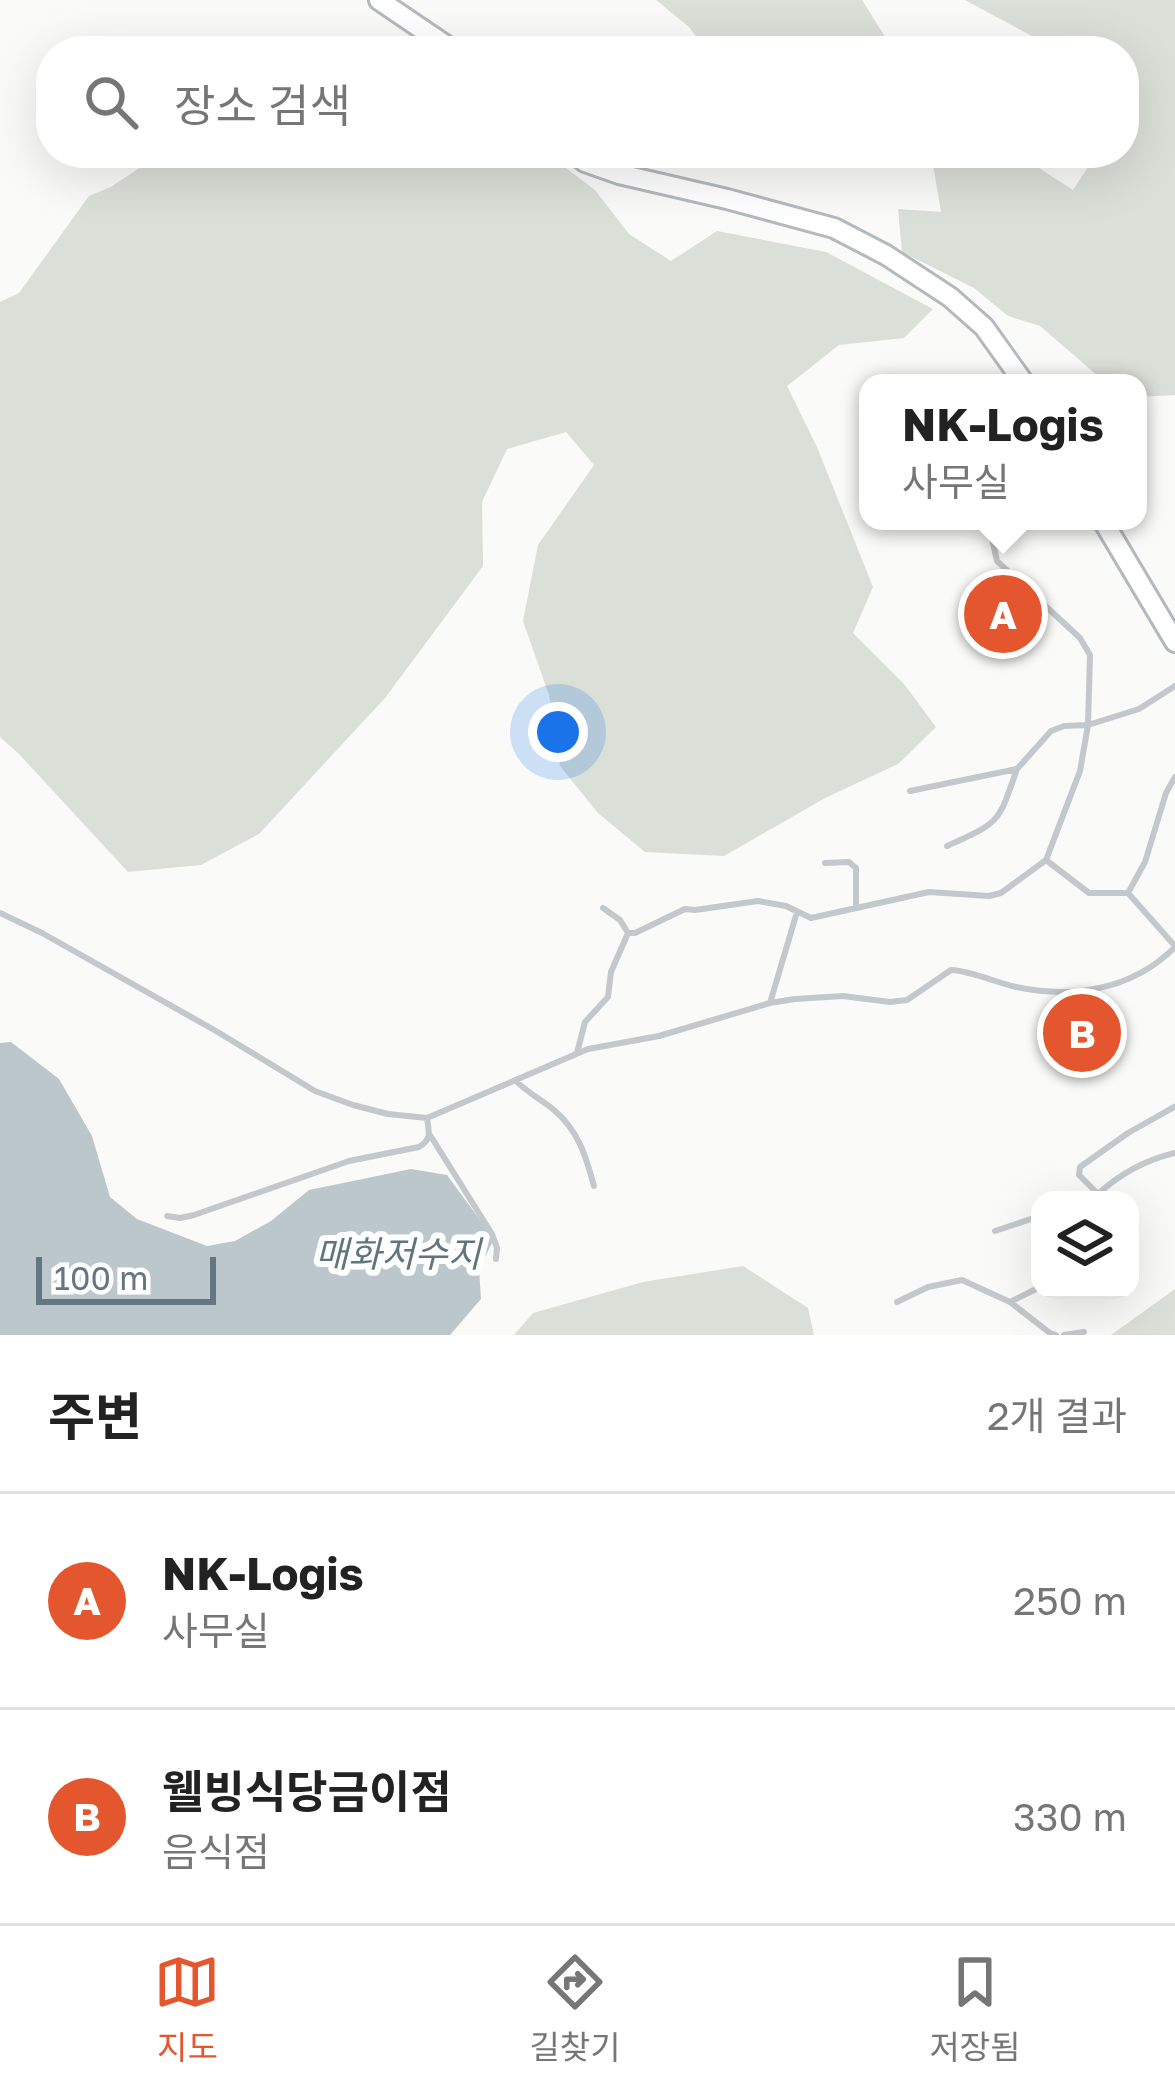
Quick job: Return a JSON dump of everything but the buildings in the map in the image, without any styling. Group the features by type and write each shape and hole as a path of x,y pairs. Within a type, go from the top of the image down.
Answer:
{"street":[{"path":"379,0 432,36"},
{"path":"602,168 834,228 886,254 950,297 984,327 1018,374"},
{"path":"1108,530 1175,642"}],"lane":[{"path":"628,933 685,909 758,901 786,906 811,918 928,892 1000,893 1046,860 1080,771 1088,725 1090,656 1080,638 997,561 990,530"},
{"path":"947,846 990,826 1002,812 1017,769 1051,731 1139,710 1175,686"},
{"path":"910,791 1017,769"},
{"path":"1129,893 1175,777"},
{"path":"0,913 315,1091 370,1109 427,1118 577,1053 659,1036 770,1003 818,996 908,1000 945,972 959,970 1021,988 1079,993 1145,972 1175,946 1129,893 1089,893 1046,860"},
{"path":"825,863 849,862 856,868 856,908"},
{"path":"603,908 628,933"},
{"path":"770,1003 797,913"},
{"path":"577,1053 585,1022 608,997 611,972 628,933"},
{"path":"516,1081 574,1131 594,1186"},
{"path":"1093,1191 1079,1175 1081,1167 1174,1107"},
{"path":"427,1118 430,1135 493,1234 496,1259"},
{"path":"167,1216 194,1215 349,1161 418,1147 430,1135"},
{"path":"1104,1191 1130,1170 1175,1154"},
{"path":"995,1231 1031,1219"},
{"path":"897,1302 928,1287 962,1280 1010,1302 1060,1335 1084,1333"},
{"path":"1010,1302 1031,1292"}],"shaded area":[{"path":"656,0 862,0 885,36 696,36"},
{"path":"965,0 1175,0 1175,395 1147,397 1147,374 1096,374 1040,326 1008,316 974,288 902,252 898,209 941,212 934,168 1039,168 1073,190 1087,168 1139,168 1139,36 1032,36"},
{"path":"140,168 566,168 595,190 629,234 671,261 717,231 826,252 933,309 904,338 839,345 787,386 873,587 853,633 904,684 936,727 898,764 825,798 724,856 645,852 598,813 560,766 549,695 523,621 538,545 594,465 566,432 507,449 482,502 483,566 385,698 259,834 201,865 128,872 0,737 0,302 19,293 89,196"},
{"path":"743,1266 808,1308 814,1335 514,1335 533,1313 643,1282"},
{"path":"1175,1289 1175,1335 1111,1335"}],"water":[{"name":"매화저수지","path":"11,1042 59,1079 92,1136 110,1197 137,1219 207,1246 235,1241 271,1221 309,1190 411,1169 447,1175 494,1239 479,1269 481,1299 450,1335 0,1335 0,1043"}],"place":[{"name":"NK-Logis","path":"1003,614"},
{"name":"웰빙식당금이점","path":"1082,1033"}]}
